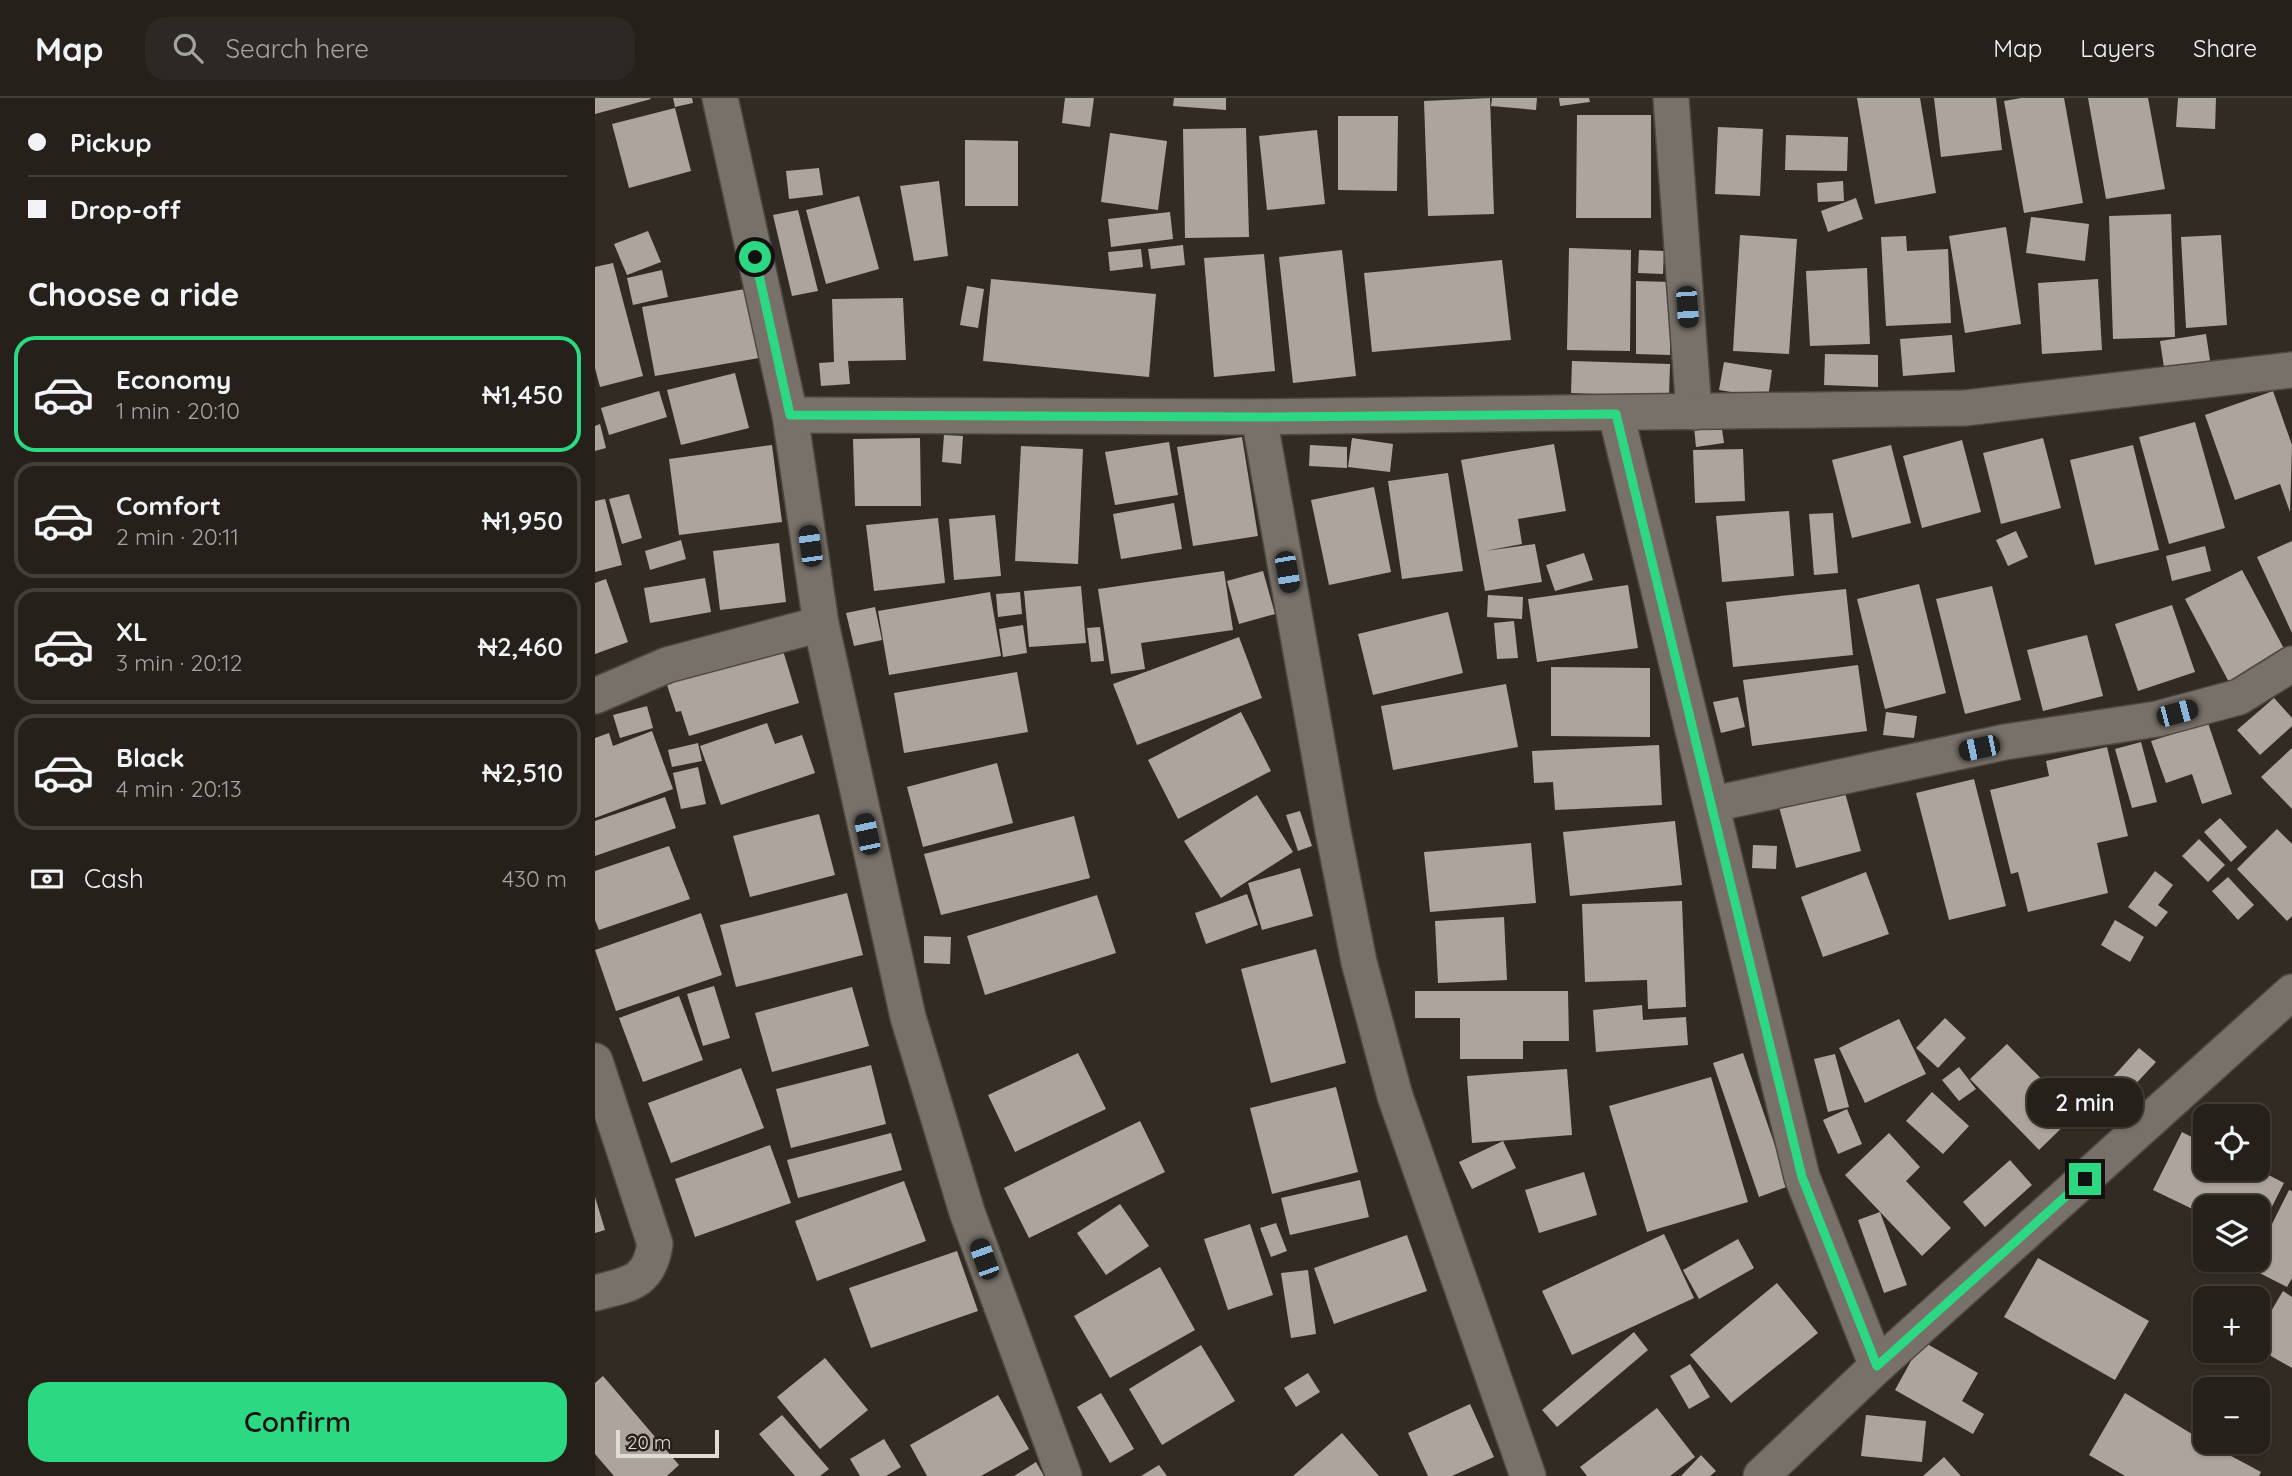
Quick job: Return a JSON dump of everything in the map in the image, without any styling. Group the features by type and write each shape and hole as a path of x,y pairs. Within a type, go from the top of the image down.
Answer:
{"street":[{"path":"720,98 790,415 821,624 908,1017 967,1212 1064,1476"},
{"path":"1671,98 1694,412"},
{"path":"790,415 1259,417 1965,408 2292,370"},
{"path":"1616,414 1802,1177 1877,1366"},
{"path":"1259,417 1359,962 1395,1096 1528,1476"},
{"path":"595,696 667,665 821,624"},
{"path":"1713,804 2005,743 2157,719 2239,697 2292,664"},
{"path":"1761,1476 1799,1464 1877,1366 2292,992"},
{"path":"595,1061 655,1244 652,1261 645,1274 632,1284 595,1293"}],"building":[{"path":"595,98 650,98 651,99 595,114"},
{"path":"673,98 692,98 693,103 675,107"},
{"path":"1065,98 1094,98 1090,127 1062,123"},
{"path":"1174,98 1226,98 1226,110 1173,106"},
{"path":"1490,98 1494,214 1428,216 1424,101"},
{"path":"1492,98 1537,98 1536,110 1491,106"},
{"path":"1559,98 1589,98 1590,102 1560,106"},
{"path":"1857,98 1920,98 1936,193 1875,204"},
{"path":"1934,98 1996,98 2002,150 1941,157"},
{"path":"2021,98 2064,98 2083,203 2024,213 2004,101"},
{"path":"2088,98 2148,98 2165,189 2106,199"},
{"path":"2178,98 2216,98 2215,129 2176,127"},
{"path":"675,108 691,171 629,188 612,124"},
{"path":"1577,115 1651,115 1651,218 1576,218"},
{"path":"1338,116 1398,116 1397,191 1338,190"},
{"path":"1718,127 1763,129 1760,196 1715,194"},
{"path":"1246,128 1249,237 1185,238 1183,129"},
{"path":"1317,130 1325,204 1267,210 1259,136"},
{"path":"1110,133 1167,141 1158,210 1101,202"},
{"path":"1786,135 1848,137 1847,171 1785,170"},
{"path":"965,140 1018,141 1018,206 965,206"},
{"path":"819,168 823,195 789,199 786,171"},
{"path":"939,181 948,256 914,261 900,186"},
{"path":"1843,181 1844,201 1818,202 1817,183"},
{"path":"859,196 879,269 826,284 806,210"},
{"path":"1856,198 1863,219 1828,232 1821,211"},
{"path":"798,210 818,291 792,296 773,215"},
{"path":"1170,212 1173,239 1111,247 1108,219"},
{"path":"2171,214 2175,337 2113,339 2109,216"},
{"path":"2031,217 2089,224 2085,261 2026,253"},
{"path":"2006,227 2021,324 1965,333 1949,236"},
{"path":"648,231 661,262 627,275 614,244"},
{"path":"1740,235 1797,239 1789,354 1733,351"},
{"path":"2221,235 2227,325 2186,328 2181,237"},
{"path":"1906,236 1907,251 1948,249 1951,323 1886,326 1881,237"},
{"path":"1183,245 1185,265 1151,269 1148,249"},
{"path":"1569,248 1631,250 1630,351 1567,350"},
{"path":"1141,249 1143,267 1110,271 1108,252"},
{"path":"1342,250 1356,376 1293,383 1279,257"},
{"path":"1639,250 1664,251 1663,274 1638,273"},
{"path":"1264,254 1275,371 1214,377 1204,258"},
{"path":"1502,260 1511,340 1372,352 1364,273"},
{"path":"613,263 643,376 600,387 595,368 595,267"},
{"path":"1867,268 1870,344 1810,346 1806,271"},
{"path":"662,270 668,297 633,305 627,278"},
{"path":"991,279 1156,294 1149,377 983,361"},
{"path":"2098,279 2102,350 2042,354 2038,283"},
{"path":"1636,281 1671,282 1670,355 1636,354"},
{"path":"967,286 984,289 978,328 960,325"},
{"path":"745,289 759,358 655,376 642,307"},
{"path":"903,298 906,360 848,361 850,384 821,386 819,363 834,362 832,299"},
{"path":"2206,334 2211,367 2165,374 2160,341"},
{"path":"1952,335 1955,372 1903,376 1900,339"},
{"path":"1825,354 1878,355 1878,387 1824,385"},
{"path":"1572,361 1670,364 1669,397 1571,393"},
{"path":"1724,362 1772,370 1768,398 1719,390"},
{"path":"735,373 749,428 681,445 667,390"},
{"path":"659,391 667,417 609,435 601,408"},
{"path":"2273,391 2292,445 2290,512 2280,484 2235,500 2205,415"},
{"path":"2195,422 2225,528 2169,544 2139,437"},
{"path":"1721,423 1724,443 1696,447 1694,427"},
{"path":"600,424 606,448 595,451 595,426"},
{"path":"944,435 963,436 961,464 942,462"},
{"path":"1242,437 1258,536 1193,546 1177,447"},
{"path":"920,438 921,506 855,506 853,439"},
{"path":"1352,438 1393,444 1390,472 1348,467"},
{"path":"2043,438 2061,508 2001,524 1983,453"},
{"path":"1962,440 1981,512 1922,528 1903,456"},
{"path":"1169,442 1178,495 1115,505 1105,452"},
{"path":"1554,444 1566,511 1518,519 1522,544 1485,551 1535,544 1542,582 1485,591 1461,460"},
{"path":"772,445 782,522 679,535 669,459"},
{"path":"1310,445 1347,447 1347,468 1309,466"},
{"path":"1891,445 1911,523 1852,538 1832,460"},
{"path":"2133,445 2159,550 2095,565 2070,460"},
{"path":"1021,446 1083,449 1078,564 1015,561"},
{"path":"1743,449 1745,501 1695,503 1693,450"},
{"path":"1448,473 1463,571 1402,579 1388,481"},
{"path":"1374,487 1391,572 1329,585 1311,500"},
{"path":"629,494 642,538 622,544 609,499"},
{"path":"605,499 622,565 595,572 595,501"},
{"path":"1174,503 1182,549 1121,559 1113,514"},
{"path":"1789,511 1794,576 1722,582 1716,516"},
{"path":"1833,513 1838,573 1814,575 1809,514"},
{"path":"995,515 1001,576 954,580 949,519"},
{"path":"938,518 945,583 874,591 866,525"},
{"path":"2016,531 2028,557 2008,566 1996,540"},
{"path":"681,540 686,559 650,570 645,551"},
{"path":"2292,541 2292,633 2257,557"},
{"path":"779,543 786,602 720,610 713,551"},
{"path":"2205,546 2211,571 2172,581 2166,556"},
{"path":"1584,553 1593,580 1555,591 1546,565"},
{"path":"2242,570 2289,658 2232,688 2185,599"},
{"path":"1224,571 1233,630 1141,643 1145,669 1111,674 1098,589"},
{"path":"1263,571 1275,614 1239,624 1227,581"},
{"path":"705,578 711,612 650,623 644,588"},
{"path":"606,579 628,642 595,654 595,583"},
{"path":"1919,584 1946,693 1885,709 1857,599"},
{"path":"1628,585 1638,648 1537,662 1528,599"},
{"path":"1081,586 1086,643 1029,647 1024,591"},
{"path":"1992,586 2021,700 1965,714 1936,599"},
{"path":"1846,589 1853,655 1733,667 1726,602"},
{"path":"990,592 1001,656 889,675 878,611"},
{"path":"1020,592 1022,614 998,617 996,594"},
{"path":"1488,595 1523,597 1522,619 1487,617"},
{"path":"2172,605 2195,672 2138,691 2115,624"},
{"path":"875,607 882,640 854,646 846,613"},
{"path":"1448,612 1463,673 1373,695 1358,634"},
{"path":"1514,621 1518,658 1497,659 1494,623"},
{"path":"1023,625 1027,653 1003,657 999,629"},
{"path":"1100,627 1104,661 1091,662 1087,628"},
{"path":"2087,635 2103,696 2043,711 2027,650"},
{"path":"1239,637 1262,698 1137,745 1113,684"},
{"path":"781,644 799,703 689,736 681,711 676,712 665,679"},
{"path":"1858,665 1867,731 1752,746 1743,680"},
{"path":"1551,667 1650,668 1650,737 1551,736"},
{"path":"1017,672 1028,732 904,753 894,693"},
{"path":"1506,684 1518,747 1393,770 1381,706"},
{"path":"1738,697 1745,727 1721,733 1713,702"},
{"path":"2274,698 2292,718 2292,726 2260,755 2237,730"},
{"path":"647,706 653,728 620,738 613,715"},
{"path":"1241,712 1271,771 1178,819 1148,760"},
{"path":"1886,712 1917,716 1914,738 1883,735"},
{"path":"767,723 775,744 802,735 815,773 721,805 700,746"},
{"path":"2208,723 2232,794 2202,804 2192,774 2166,783 2151,741"},
{"path":"652,731 673,789 595,818 595,738 609,733 613,746"},
{"path":"2141,742 2157,802 2132,808 2115,749"},
{"path":"698,743 702,761 672,767 668,750"},
{"path":"1659,745 1662,805 1555,810 1553,782 1534,783 1532,751"},
{"path":"2107,747 2128,836 2097,843 2108,893 2028,912 2018,872 2011,874 1990,790 2049,776 2046,761"},
{"path":"2292,748 2292,809 2261,777"},
{"path":"997,763 1013,823 923,847 907,787"},
{"path":"698,767 706,804 681,809 673,773"},
{"path":"1974,779 2006,906 1949,920 1916,793"},
{"path":"1844,789 1861,851 1796,868 1779,807"},
{"path":"1257,795 1293,852 1221,898 1184,841"},
{"path":"665,797 676,828 595,856 595,821"},
{"path":"1300,811 1312,846 1298,851 1286,815"},
{"path":"819,814 835,875 750,897 733,836"},
{"path":"1074,816 1090,878 941,915 924,854"},
{"path":"2220,818 2247,847 2231,862 2204,832"},
{"path":"1675,821 1682,885 1570,896 1563,832"},
{"path":"2277,829 2292,844 2292,916 2287,921 2237,869"},
{"path":"2199,839 2225,865 2208,882 2182,856"},
{"path":"1531,843 1536,903 1430,912 1424,852"},
{"path":"1753,845 1777,846 1776,869 1752,868"},
{"path":"669,846 690,899 599,930 595,920 595,871"},
{"path":"1300,868 1313,916 1262,930 1248,883"},
{"path":"2155,871 2173,885 2158,905 2168,912 2156,927 2128,907"},
{"path":"1866,872 1889,934 1823,957 1801,897"},
{"path":"2228,877 2254,905 2238,920 2212,891"},
{"path":"847,893 863,955 736,987 720,925"},
{"path":"1247,894 1258,925 1206,944 1195,913"},
{"path":"1097,895 1116,953 985,995 967,936"},
{"path":"1682,901 1686,1007 1648,1009 1647,980 1585,982 1582,904"},
{"path":"701,913 722,975 616,1011 595,950"},
{"path":"1504,917 1507,980 1438,983 1435,921"},
{"path":"2115,920 2144,937 2130,962 2101,945"},
{"path":"924,936 951,937 950,964 924,963"},
{"path":"1316,949 1346,1063 1271,1083 1241,969"},
{"path":"714,986 730,1038 703,1046 687,994"},
{"path":"852,987 869,1046 772,1072 755,1013"},
{"path":"1415,991 1568,991 1569,1041 1523,1041 1523,1059 1460,1059 1460,1018 1415,1018"},
{"path":"679,996 703,1060 643,1082 619,1018"},
{"path":"1642,1005 1643,1020 1686,1017 1688,1045 1596,1052 1593,1010"},
{"path":"1945,1018 1966,1038 1938,1068 1916,1048"},
{"path":"1899,1019 1926,1074 1865,1103 1839,1048"},
{"path":"2007,1044 2076,1114 2039,1150 1970,1079"},
{"path":"2139,1048 2156,1062 2118,1103 2103,1088"},
{"path":"1078,1053 1106,1109 1015,1152 988,1095"},
{"path":"1743,1053 1789,1186 1759,1197 1713,1063"},
{"path":"1835,1054 1849,1107 1828,1112 1814,1059"},
{"path":"871,1065 886,1124 791,1148 776,1089"},
{"path":"1959,1067 1976,1089 1959,1101 1942,1080"},
{"path":"741,1068 764,1128 671,1163 648,1103"},
{"path":"1567,1069 1572,1135 1472,1143 1467,1076"},
{"path":"1711,1077 1748,1202 1647,1232 1609,1106"},
{"path":"1336,1087 1358,1172 1272,1194 1250,1108"},
{"path":"1932,1092 1969,1126 1943,1154 1906,1121"},
{"path":"1847,1109 1862,1144 1838,1154 1823,1120"},
{"path":"1140,1121 1165,1172 1029,1238 1004,1188"},
{"path":"2182,1132 2193,1138 2193,1181 2270,1181 2270,1176 2284,1183 2270,1210 2270,1195 2193,1195 2193,1209 2153,1190"},
{"path":"891,1133 902,1170 798,1198 787,1160"},
{"path":"1889,1133 1920,1167 1906,1181 1951,1228 1922,1256 1845,1175"},
{"path":"1503,1141 1516,1168 1472,1189 1459,1162"},
{"path":"770,1145 791,1203 695,1237 675,1179"},
{"path":"2010,1160 2032,1185 1985,1227 1963,1202"},
{"path":"1584,1172 1597,1215 1539,1233 1525,1190"},
{"path":"1360,1180 1369,1217 1290,1235 1281,1198"},
{"path":"904,1181 926,1241 817,1281 795,1221"},
{"path":"2289,1190 2292,1191 2292,1278 2287,1287 2258,1272 2270,1272 2270,1228"},
{"path":"595,1197 605,1230 595,1233"},
{"path":"1120,1204 1149,1246 1106,1275 1077,1233"},
{"path":"1880,1212 1907,1285 1884,1293 1858,1220"},
{"path":"1276,1223 1287,1251 1271,1257 1260,1228"},
{"path":"1250,1224 1273,1295 1228,1310 1204,1239"},
{"path":"1664,1234 1694,1298 1572,1355 1542,1291"},
{"path":"1407,1235 1427,1291 1334,1324 1314,1268"},
{"path":"1738,1239 1754,1268 1699,1299 1683,1270"},
{"path":"957,1251 978,1311 871,1348 849,1288"},
{"path":"2038,1258 2149,1321 2115,1380 2004,1317"},
{"path":"1160,1267 1195,1330 1110,1378 1074,1316"},
{"path":"1308,1270 1316,1334 1291,1338 1281,1273"},
{"path":"1777,1283 1818,1333 1731,1403 1690,1355"},
{"path":"2283,1291 2292,1297 2292,1368 2270,1355 2270,1313"},
{"path":"1634,1332 1648,1350 1557,1427 1542,1410"},
{"path":"1922,1341 1978,1373 1962,1401 1984,1414 1973,1434 1895,1390"},
{"path":"1201,1345 1235,1401 1162,1445 1129,1389"},
{"path":"825,1358 868,1410 820,1449 777,1397"},
{"path":"1690,1364 1710,1397 1689,1409 1670,1376"},
{"path":"1308,1373 1320,1392 1296,1407 1284,1388"},
{"path":"603,1376 679,1465 667,1476 614,1476 595,1454 595,1383"},
{"path":"1101,1393 1134,1449 1110,1463 1077,1407"},
{"path":"2125,1393 2193,1435 2193,1454 2227,1454 2261,1472 2259,1476 2125,1476 2089,1455"},
{"path":"998,1395 1029,1449 981,1476 927,1476 910,1445"},
{"path":"1470,1404 1494,1457 1452,1476 1428,1476 1408,1433"},
{"path":"1657,1408 1695,1457 1670,1476 1587,1476 1580,1467"},
{"path":"782,1415 829,1469 820,1476 795,1476 759,1434"},
{"path":"1866,1415 1926,1421 1922,1462 1861,1456"},
{"path":"1342,1433 1379,1476 1293,1476"},
{"path":"884,1439 901,1467 886,1476 860,1476 850,1459"},
{"path":"1701,1455 1716,1471 1710,1476 1681,1476"},
{"path":"1944,1457 1961,1476 1923,1476"},
{"path":"1036,1462 1044,1476 1014,1476"},
{"path":"1159,1465 1167,1476 1141,1476"}],"route":[{"path":"755,257 790,415 1259,417 1616,414 1802,1177 1877,1366 2085,1179"}]}
